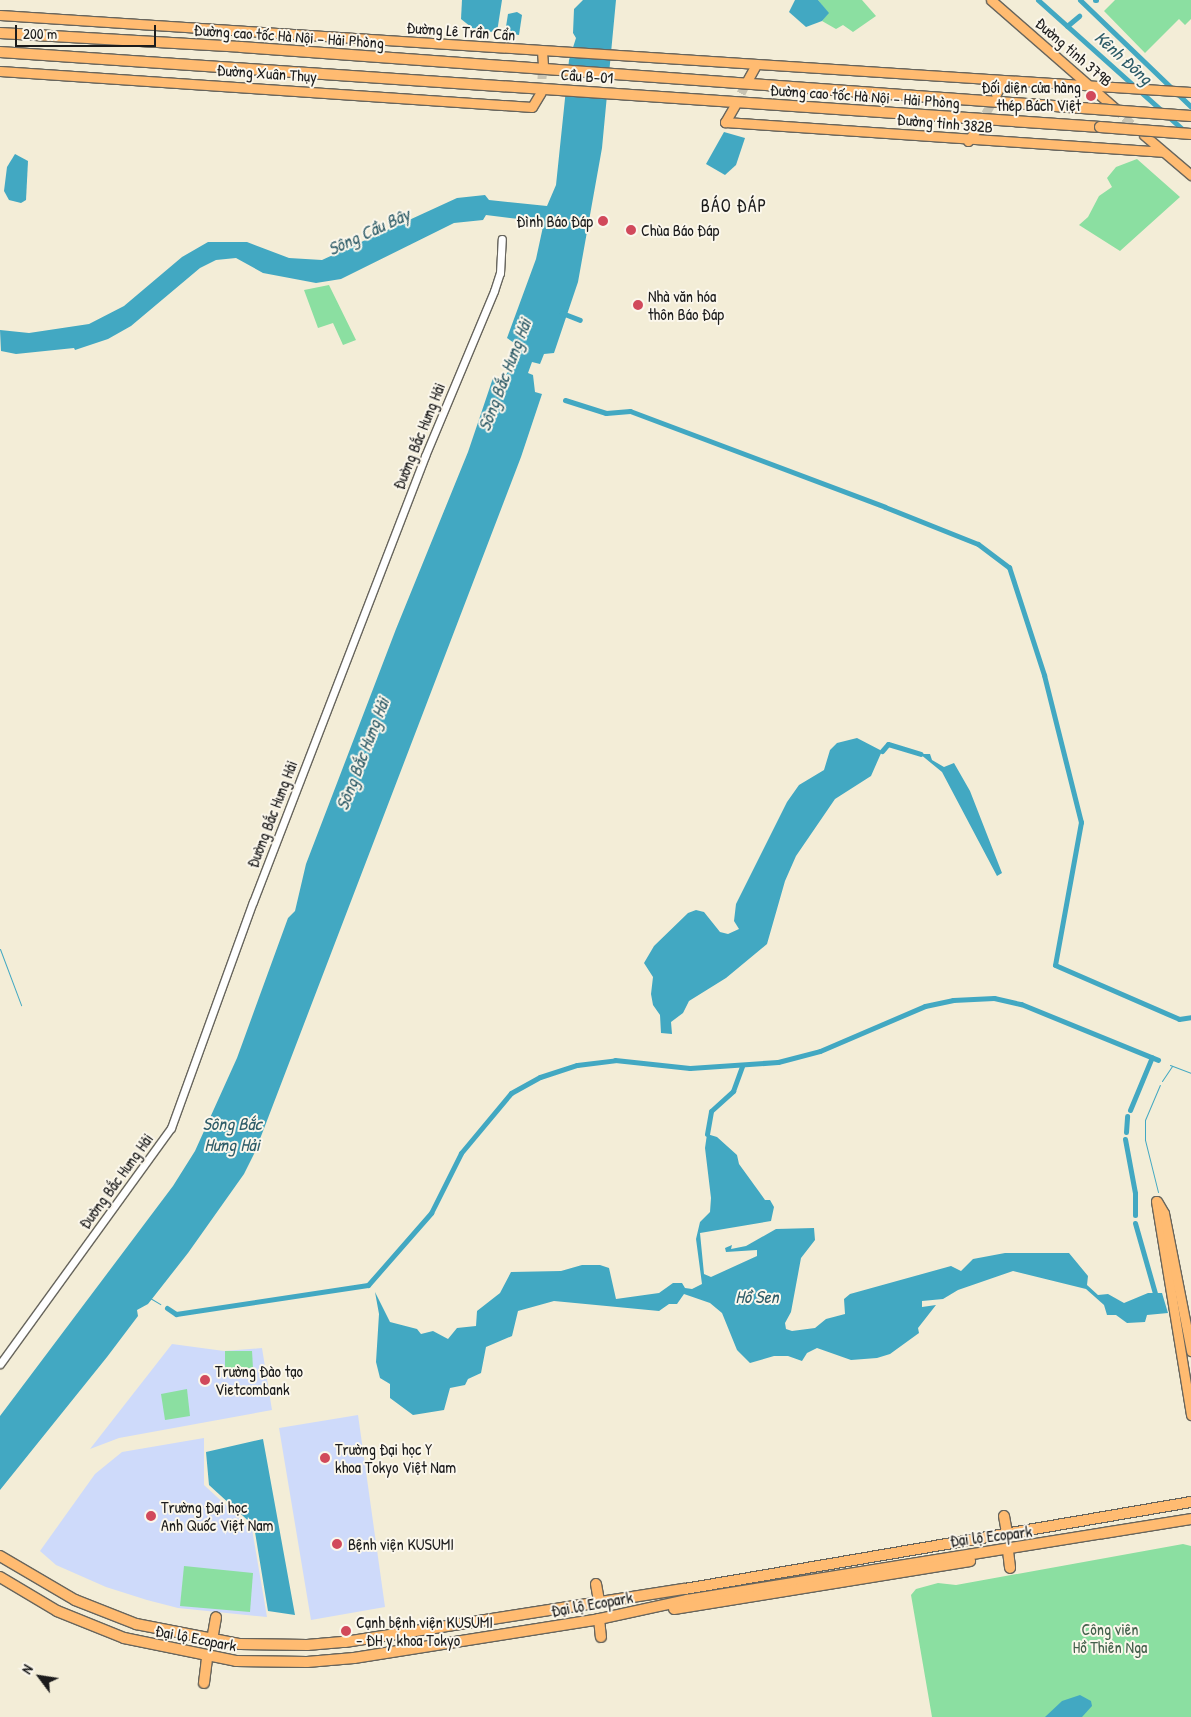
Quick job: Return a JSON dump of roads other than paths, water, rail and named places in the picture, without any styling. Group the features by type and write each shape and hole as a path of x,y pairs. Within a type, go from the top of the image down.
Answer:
{"highway":[{"name":"Đường cao tốc Hà Nội – Hải Phòng","path":"0,33 544,68"},
{"name":"Đường cao tốc Hà Nội – Hải Phòng","path":"0,53 239,66 543,90"},
{"name":"Cầu B-01","path":"544,68 629,75"},
{"name":"Đường cao tốc Hà Nội - Hải Phòng","path":"629,75 1191,116"},
{"name":"Cầu B-01","path":"543,90 628,94"},
{"name":"Đường cao tốc Hà Nội - Hải Phòng","path":"628,94 1191,134"},
{"name":"Đại lộ Ecopark","path":"0,1556 106,1614 167,1632 212,1640 267,1645 345,1642 685,1589 1191,1502"},
{"path":"1004,1516 1007,1533"},
{"name":"Đại lộ Ecopark","path":"4,1580 81,1622 124,1638 207,1657 262,1663 354,1658 613,1617 687,1600 930,1559 992,1553 1191,1519"},
{"path":"619,1598 634,1590 963,1536 987,1537"},
{"path":"1008,1550 1010,1568"},
{"path":"613,1617 636,1616 983,1558 992,1553"},
{"path":"596,1584 599,1601"},
{"path":"212,1640 216,1617"},
{"path":"599,1619 601,1637"},
{"path":"204,1683 207,1657"}],"main road":[{"name":"Đường tỉnh 379B","path":"991,0 1115,108"},
{"name":"Đường Lê Trần Cẩn","path":"0,15 756,65"},
{"path":"542,51 544,68"},
{"path":"747,81 756,65 1186,92"},
{"name":"Đường Xuân Thụy","path":"0,71 532,107 543,90"},
{"path":"1066,84 1074,73"},
{"path":"996,94 1003,81"},
{"name":"Đường tỉnh 382B","path":"735,105 725,122 968,141 1162,152"},
{"path":"968,141 978,126"},
{"path":"1144,135 1191,175"},
{"path":"1191,1352 1164,1213 1156,1201 1191,1415"}],"street":[{"name":"Đường Bắc Hưng Hải","path":"0,1364 171,1128 253,902 425,456 494,291 500,273 502,239"}],"water":[{"path":"462,0 502,0 497,32 476,31 461,19"},
{"name":"Sông Bắc Hưng Hải","path":"583,0 616,0 602,148 578,282 554,353 544,354 540,364 532,362 528,373 533,375 535,392 542,394 521,457 255,1152 244,1174 188,1253 148,1304 137,1310 138,1316 107,1357 0,1490 0,1416 173,1186 195,1151 237,1058 288,918 295,911 306,864 396,629 468,452 493,378 501,381 511,368 515,369 518,357 515,356 517,345 507,338 536,259 544,222 486,215 483,220 454,223 341,279 316,283 263,273 236,258 216,260 200,268 131,326 108,339 75,350 74,348 16,354 1,351 0,330 29,333 89,324 124,306 182,257 208,242 247,242 289,258 322,260 457,198 485,195 489,200 547,206 556,185 569,60 576,38 573,33 574,9"},
{"path":"795,0 818,0 829,13 822,21 806,27 789,12"},
{"path":"517,12 522,15 519,35 505,33 508,14"},
{"path":"724,132 745,138 736,165 725,175 706,164"},
{"path":"15,154 28,161 26,200 21,203 9,200 4,191 7,167"},
{"path":"857,738 882,751 871,776 835,799 796,856 785,881 767,944 726,978 689,1001 683,1013 671,1022 672,1034 661,1033 660,1015 653,1005 651,994 653,977 644,963 654,946 688,913 696,910 704,912 720,932 728,934 739,929 734,921 736,904 787,802 799,785 824,770 830,750 837,743"},
{"path":"920,754 930,754 932,760 944,767 954,763 970,791 1002,873 997,876 942,772"},
{"name":"Hồ Sen","path":"707,1134 717,1137 737,1155 739,1164 765,1200 770,1200 774,1207 771,1221 700,1233 704,1274 711,1277 757,1256 757,1250 726,1252 725,1248 732,1245 731,1249 746,1246 776,1229 814,1228 815,1240 801,1258 791,1312 785,1323 786,1329 792,1331 815,1328 826,1319 845,1314 844,1299 850,1294 951,1266 961,1271 973,1259 1005,1253 1069,1253 1088,1276 1087,1285 1098,1295 1108,1294 1124,1303 1148,1293 1162,1293 1168,1313 1147,1315 1145,1322 1127,1323 1116,1315 1107,1315 1104,1305 1086,1289 1013,1271 958,1290 943,1299 922,1301 922,1307 936,1305 918,1328 919,1333 890,1354 877,1358 851,1360 817,1348 807,1353 802,1361 788,1356 774,1356 750,1363 737,1350 722,1313 710,1303 684,1294 677,1304 669,1304 659,1311 554,1301 518,1311 512,1336 486,1347 481,1373 468,1379 465,1385 450,1388 444,1410 413,1415 390,1398 390,1384 380,1378 376,1362 379,1314 375,1292 390,1322 417,1329 421,1334 433,1331 448,1339 457,1328 476,1326 477,1311 500,1293 511,1272 561,1271 582,1265 600,1265 609,1268 616,1299 659,1293 673,1283 682,1283 685,1288 692,1289 702,1284 696,1239 700,1222 710,1212 711,1198 705,1148"},
{"path":"263,1439 295,1615 268,1611 254,1526 209,1485 206,1452"},
{"path":"1080,1695 1091,1701 1092,1706 1082,1717 1045,1717 1062,1701"}],"waterway":[{"name":"Kênh Đông","path":"1038,0 1187,133"},
{"path":"1080,0 1191,107"},
{"path":"1067,26 1079,16"},
{"path":"562,313 580,320"},
{"path":"565,400 606,413 630,411 978,544 1009,567 1044,675 1081,822 1055,965 1179,1019 1191,1017"},
{"path":"882,751 888,744 920,754"},
{"path":"0,949 21,1005"},
{"path":"167,1308 176,1314 368,1285 431,1213 461,1153 511,1093 540,1077 577,1065 615,1060 690,1068 778,1062 820,1051 925,1006 953,1000 994,998 1021,1004 1158,1060"},
{"path":"1130,1110 1152,1057"},
{"path":"1170,1065 1191,1073"},
{"path":"707,1134 711,1111 733,1091 742,1066"},
{"path":"1162,1081 1172,1066"},
{"path":"1158,1192 1145,1140 1145,1120 1160,1085"},
{"path":"1126,1132 1127,1116"},
{"path":"1125,1139 1135,1193 1135,1215"},
{"path":"1135,1223 1155,1293"},
{"path":"150,1298 160,1304"}],"tunnel":[{"path":"541,92 543,66"},
{"path":"735,105 747,81"},
{"path":"979,125 995,97"},
{"path":"1115,108 1140,132"}],"place":[{"name":"Đối diện cửa hàng thép Bách Việt","path":"1091,96"},
{"name":"Đình Báo Đáp","path":"603,221"},
{"name":"Chùa Báo Đáp","path":"631,230"},
{"name":"Nhà văn hóa thôn Báo Đáp","path":"638,305"},
{"name":"Trường Đào tạo Vietcombank","path":"205,1380"},
{"name":"Trường Đại học Y khoa Tokyo Việt Nam","path":"325,1458"},
{"name":"Trường Đại học Anh Quốc Việt Nam","path":"151,1516"},
{"name":"Bệnh viện KUSUMI","path":"337,1544"},
{"name":"Cạnh bệnh viện KUSUMI - ĐH y khoa Tokyo","path":"346,1631"}],"district":[{"name":"BÁO ĐÁP","path":"734,206"}],"water label":[{"name":"Sông Cầu Bây","path":"369,232"}],"park label":[{"name":"Công viên Hồ Thiên Nga","path":"1110,1638"}]}
